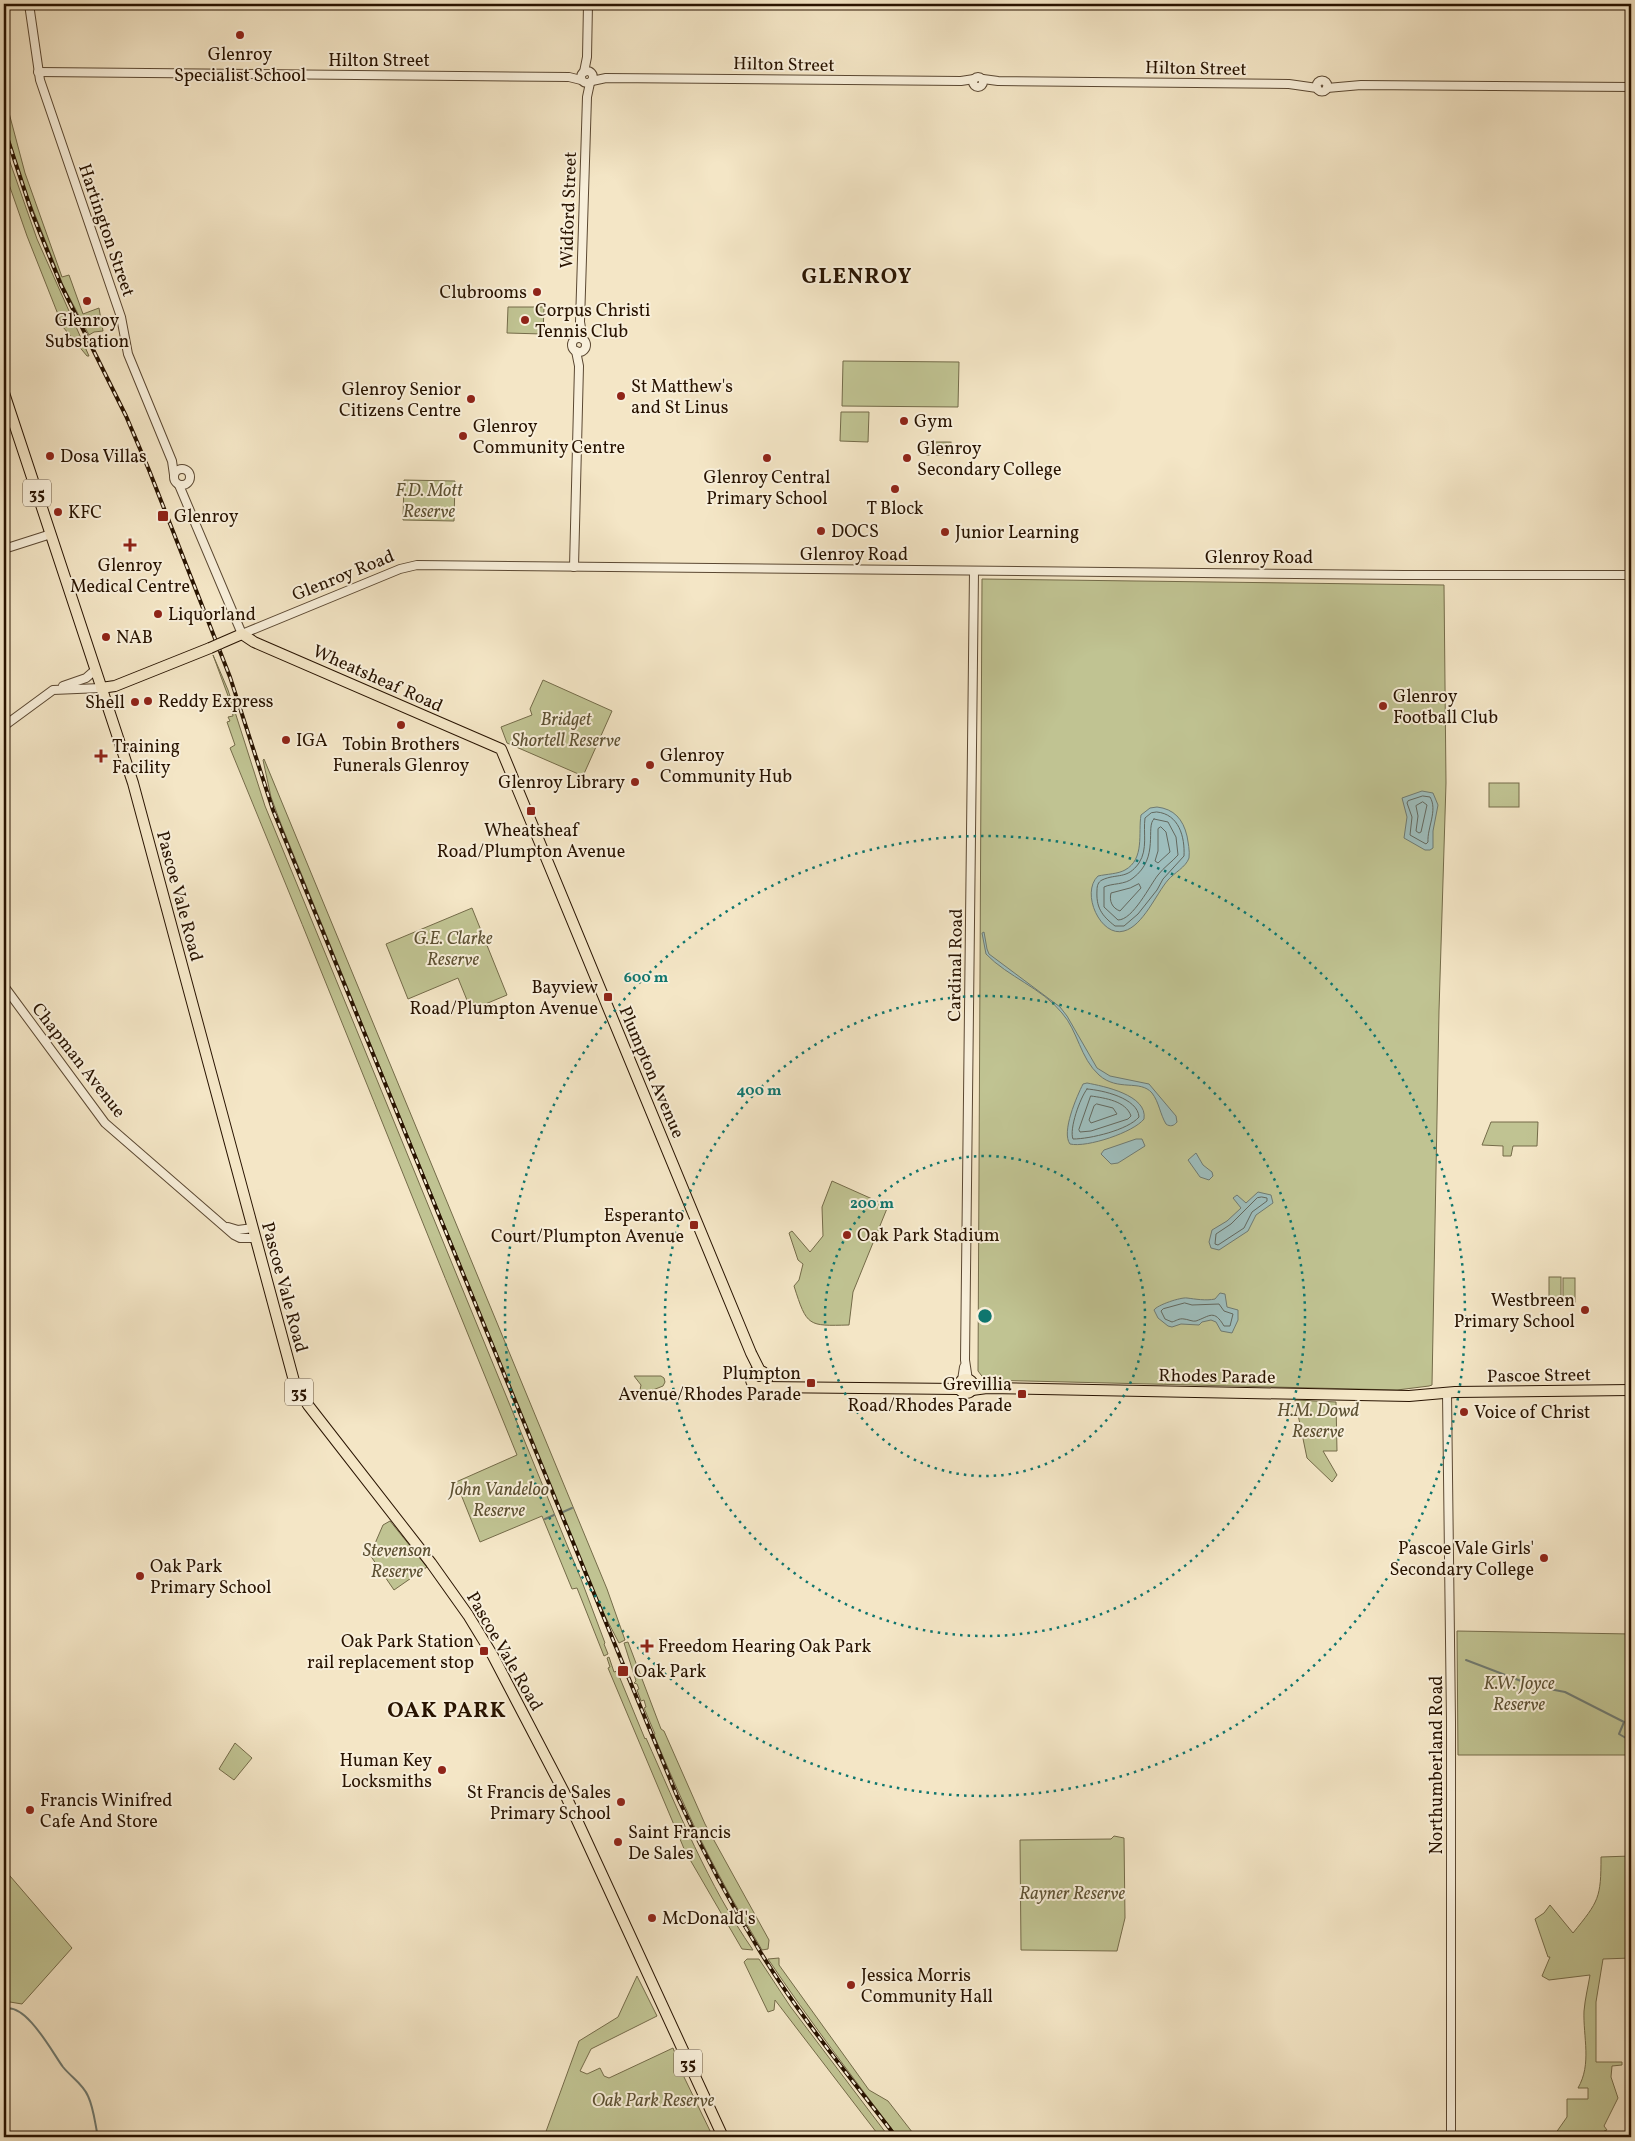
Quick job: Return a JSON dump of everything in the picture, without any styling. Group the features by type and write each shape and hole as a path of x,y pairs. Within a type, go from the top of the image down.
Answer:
{"main road":[{"name":"Pascoe Vale Road","path":"4,393 133,782 291,1370 299,1392 431,1564 468,1615 493,1656 564,1792 723,2137"},
{"name":"Wheatsheaf Road","path":"242,634 264,646 501,749"},
{"name":"Glenroy Road","path":"101,688 115,686 242,634"},
{"name":"Plumpton Avenue","path":"501,749 760,1378"},
{"name":"Rhodes Parade","path":"760,1378 785,1386 942,1388 965,1384 987,1388 1409,1396 1447,1393"},
{"name":"Pascoe Street","path":"1447,1393 1631,1390"}],"street":[{"name":"Hartington Street","path":"29,4 38,72 120,317 128,354 172,461 174,475"},
{"name":"Widford Street","path":"574,567 579,351 573,344 580,339 588,4"},
{"name":"Hilton Street","path":"38,72 974,81 978,87 983,82 1303,85 1317,86 1323,92 1327,86 1631,87"},
{"name":"Hartington Street","path":"172,461 181,469"},
{"path":"181,469 186,470 190,474 190,480 183,485 174,480 174,475 181,469"},
{"path":"183,485 185,496 242,634"},
{"path":"4,549 51,534"},
{"name":"Glenroy Road","path":"242,634 411,566 1403,575 1631,575"},
{"name":"Cardinal Road","path":"965,1384 974,571"},
{"path":"262,626 259,636 264,646"},
{"path":"4,726 49,692 86,678 95,670"},
{"path":"57,689 101,688"},
{"name":"Chapman Avenue","path":"4,986 105,1123 226,1226 254,1233"},
{"name":"Northumberland Road","path":"1447,1393 1451,1722 1451,2137"}],"green space":[{"path":"4,94 25,173 62,277 69,275 83,314 99,308 103,331 94,332 89,335 63,285 24,187 4,122"},
{"path":"4,145 37,239 89,356 63,327 27,236 4,170"},
{"name":"Corpus Christi Tennis Club","path":"508,307 544,307 543,334 507,333"},
{"path":"843,361 959,362 958,407 842,406"},
{"path":"841,412 869,412 868,442 840,441"},
{"path":"925,442 951,442 951,455 925,455"},
{"name":"F.D. Mott Reserve","path":"404,480 455,481 454,521 403,520"},
{"path":"982,579 1444,585 1446,783 1439,1011 1432,1385 1397,1390 985,1380 978,1371"},
{"name":"John Vandeloo Reserve","path":"213,655 228,690 265,806 581,1579 605,1643 608,1654 604,1656 577,1588 572,1589 542,1516 480,1542 456,1482 517,1455 230,748 235,745 227,722 230,721 228,717 233,716 231,704"},
{"name":"Bridget Shortell Reserve","path":"543,680 612,711 583,776 507,743 501,727 532,715 530,709"},
{"path":"264,759 607,1589 625,1640 619,1643 590,1582 281,824 271,797"},
{"path":"1489,783 1519,783 1519,807 1489,807"},
{"name":"G.E. Clarke Reserve","path":"472,908 507,995 471,1010 458,978 408,999 386,944"},
{"path":"1491,1122 1538,1122 1537,1146 1513,1146 1511,1156 1503,1156 1503,1146 1482,1145"},
{"path":"832,1181 888,1206 853,1292 849,1325 825,1325 811,1321 802,1310 794,1286 799,1280 803,1264 798,1260 789,1233 792,1231 810,1252 823,1236 822,1207"},
{"path":"1549,1277 1561,1277 1561,1302 1549,1302"},
{"path":"1563,1278 1575,1278 1575,1302 1563,1302"},
{"path":"634,1376 661,1376 665,1382 663,1386 635,1397 641,1385"},
{"name":"H.M. Dowd Reserve","path":"1295,1400 1336,1402 1337,1451 1323,1451 1337,1475 1332,1482 1307,1458"},
{"name":"Stevenson Reserve","path":"390,1521 427,1567 394,1590 370,1555 383,1525"},
{"name":"K.W. Joyce Reserve","path":"1457,1631 1631,1634 1631,1798 1629,1755 1458,1755"},
{"path":"628,1642 661,1729 664,1731 705,1824 769,1940 768,1949 762,1950 735,1905 685,1807 654,1735 644,1708 646,1707 644,1700 641,1701 637,1690 639,1689 637,1684 634,1683 636,1681 624,1643"},
{"path":"609,1657 614,1672 617,1671 645,1739 695,1847 722,1900 753,1950 742,1949 685,1851 608,1668 610,1667 607,1658"},
{"path":"235,1743 252,1758 234,1780 219,1769"},
{"name":"Rayner Reserve","path":"1114,1836 1124,1838 1125,1918 1117,1951 1021,1950 1020,1840 1111,1839"},
{"path":"1631,1856 1631,1958 1603,1959 1596,2002 1596,2062 1622,2062 1622,2065 1612,2066 1611,2077 1618,2098 1604,2126 1607,2130 1604,2131 1608,2137 1553,2137 1567,2117 1567,2099 1588,2099 1588,2088 1578,2088 1585,2070 1584,2011 1590,1975 1549,1980 1542,1976 1550,1957 1548,1957 1535,1919 1544,1913 1550,1905 1573,1933 1597,1898 1601,1857"},
{"path":"4,1869 72,1948 22,2004 4,2002"},
{"path":"779,1958 779,1965 869,2090 888,2101 916,2137 898,2137 815,2027 768,1959"},
{"path":"747,1959 759,1959 790,2006 889,2137 880,2137 775,2000 774,2010 768,2012 744,1962"},
{"name":"Oak Park Reserve","path":"637,1976 657,2016 591,2049 580,2071 587,2074 600,2068 604,2076 609,2078 673,2048 684,2077 713,2137 544,2137 579,2041 618,2017"}],"water":[{"path":"1422,791 1433,793 1438,805 1433,831 1433,848 1430,850 1425,850 1404,838 1407,817 1402,798"},
{"path":"1157,807 1168,810 1180,820 1187,836 1189,858 1183,867 1163,886 1149,909 1137,923 1124,931 1116,931 1108,928 1096,912 1092,903 1091,893 1093,884 1098,876 1125,870 1136,859 1141,815 1150,808"},
{"path":"984,932 989,954 1060,1007 1097,1068 1110,1076 1149,1084 1176,1116 1177,1122 1170,1126 1166,1124 1158,1104 1152,1093 1147,1089 1114,1083 1099,1075 1087,1061 1072,1028 1054,1004 986,954 982,933"},
{"path":"1087,1083 1113,1089 1132,1098 1143,1111 1144,1119 1131,1129 1110,1138 1087,1144 1070,1144 1067,1131 1071,1114 1083,1084"},
{"path":"1136,1139 1142,1139 1145,1146 1118,1163 1111,1164 1101,1154 1104,1150"},
{"path":"1196,1153 1203,1165 1212,1172 1213,1176 1209,1180 1200,1177 1188,1160"},
{"path":"1258,1192 1271,1195 1273,1203 1256,1215 1248,1231 1219,1250 1211,1248 1209,1242 1212,1230 1227,1221 1241,1208 1233,1198 1237,1195 1246,1203"},
{"path":"1220,1293 1225,1294 1227,1307 1238,1310 1238,1320 1232,1333 1221,1331 1216,1322 1211,1320 1202,1322 1199,1325 1181,1324 1172,1327 1168,1326 1158,1318 1154,1310 1164,1304 1180,1299 1215,1299"}],"waterway":[{"path":"563,1512 572,1508"},
{"path":"545,1519 554,1515"},
{"path":"1466,1660 1534,1686 1565,1692 1624,1722 1619,1734 1631,1741"},
{"path":"4,2009 12,2009 21,2013 29,2020 63,2067 83,2088 92,2106 98,2137"}],"railway":[{"path":"4,128 32,213 61,285 126,416 149,470 230,677 273,810 677,1796 727,1896 776,1977 826,2047 896,2137"}],"place":[{"name":"Glenroy Specialist School","path":"240,35"},
{"name":"Clubrooms","path":"537,292"},
{"name":"Glenroy Substation","path":"87,301"},
{"name":"Corpus Christi Tennis Club","path":"525,320"},
{"name":"St Matthew's and St Linus","path":"621,396"},
{"name":"Glenroy Senior Citizens Centre","path":"471,399"},
{"name":"Gym","path":"904,421"},
{"name":"Glenroy Community Centre","path":"463,436"},
{"name":"Dosa Villas","path":"50,456"},
{"name":"Glenroy Central Primary School","path":"767,458"},
{"name":"Glenroy Secondary College","path":"907,458"},
{"name":"T Block","path":"895,489"},
{"name":"KFC","path":"58,512"},
{"name":"Glenroy","path":"163,516"},
{"name":"DOCS","path":"821,531"},
{"name":"Junior Learning","path":"945,532"},
{"name":"Glenroy Medical Centre","path":"130,545"},
{"name":"Liquorland","path":"158,614"},
{"name":"NAB","path":"106,637"},
{"name":"Reddy Express","path":"148,701"},
{"name":"Shell","path":"135,702"},
{"name":"Glenroy Football Club","path":"1383,706"},
{"name":"Tobin Brothers Funerals Glenroy","path":"401,725"},
{"name":"IGA","path":"286,740"},
{"name":"Training Facility","path":"101,756"},
{"name":"Glenroy Community Hub","path":"650,765"},
{"name":"Glenroy Library","path":"635,782"},
{"name":"Wheatsheaf Road/Plumpton Avenue","path":"531,811"},
{"name":"Bayview Road/Plumpton Avenue","path":"608,997"},
{"name":"Esperanto Court/Plumpton Avenue","path":"694,1225"},
{"name":"Oak Park Stadium","path":"847,1235"},
{"name":"Westbreen Primary School","path":"1585,1310"},
{"name":"Plumpton Avenue/Rhodes Parade","path":"811,1383"},
{"name":"Grevillia Road/Rhodes Parade","path":"1022,1394"},
{"name":"Voice of Christ","path":"1464,1412"},
{"name":"Pascoe Vale Girls' Secondary College","path":"1544,1558"},
{"name":"Oak Park Primary School","path":"140,1576"},
{"name":"Freedom Hearing Oak Park","path":"647,1646"},
{"name":"Oak Park Station rail replacement stop","path":"484,1651"},
{"name":"Oak Park","path":"623,1671"},
{"name":"Human Key Locksmiths","path":"442,1770"},
{"name":"St Francis de Sales Primary School","path":"621,1802"},
{"name":"Francis Winifred Cafe And Store","path":"30,1810"},
{"name":"Saint Francis De Sales","path":"618,1842"},
{"name":"McDonald's","path":"652,1918"},
{"name":"Jessica Morris Community Hall","path":"851,1985"}],"district":[{"name":"GLENROY","path":"857,275"},
{"name":"OAK PARK","path":"447,1709"}]}
